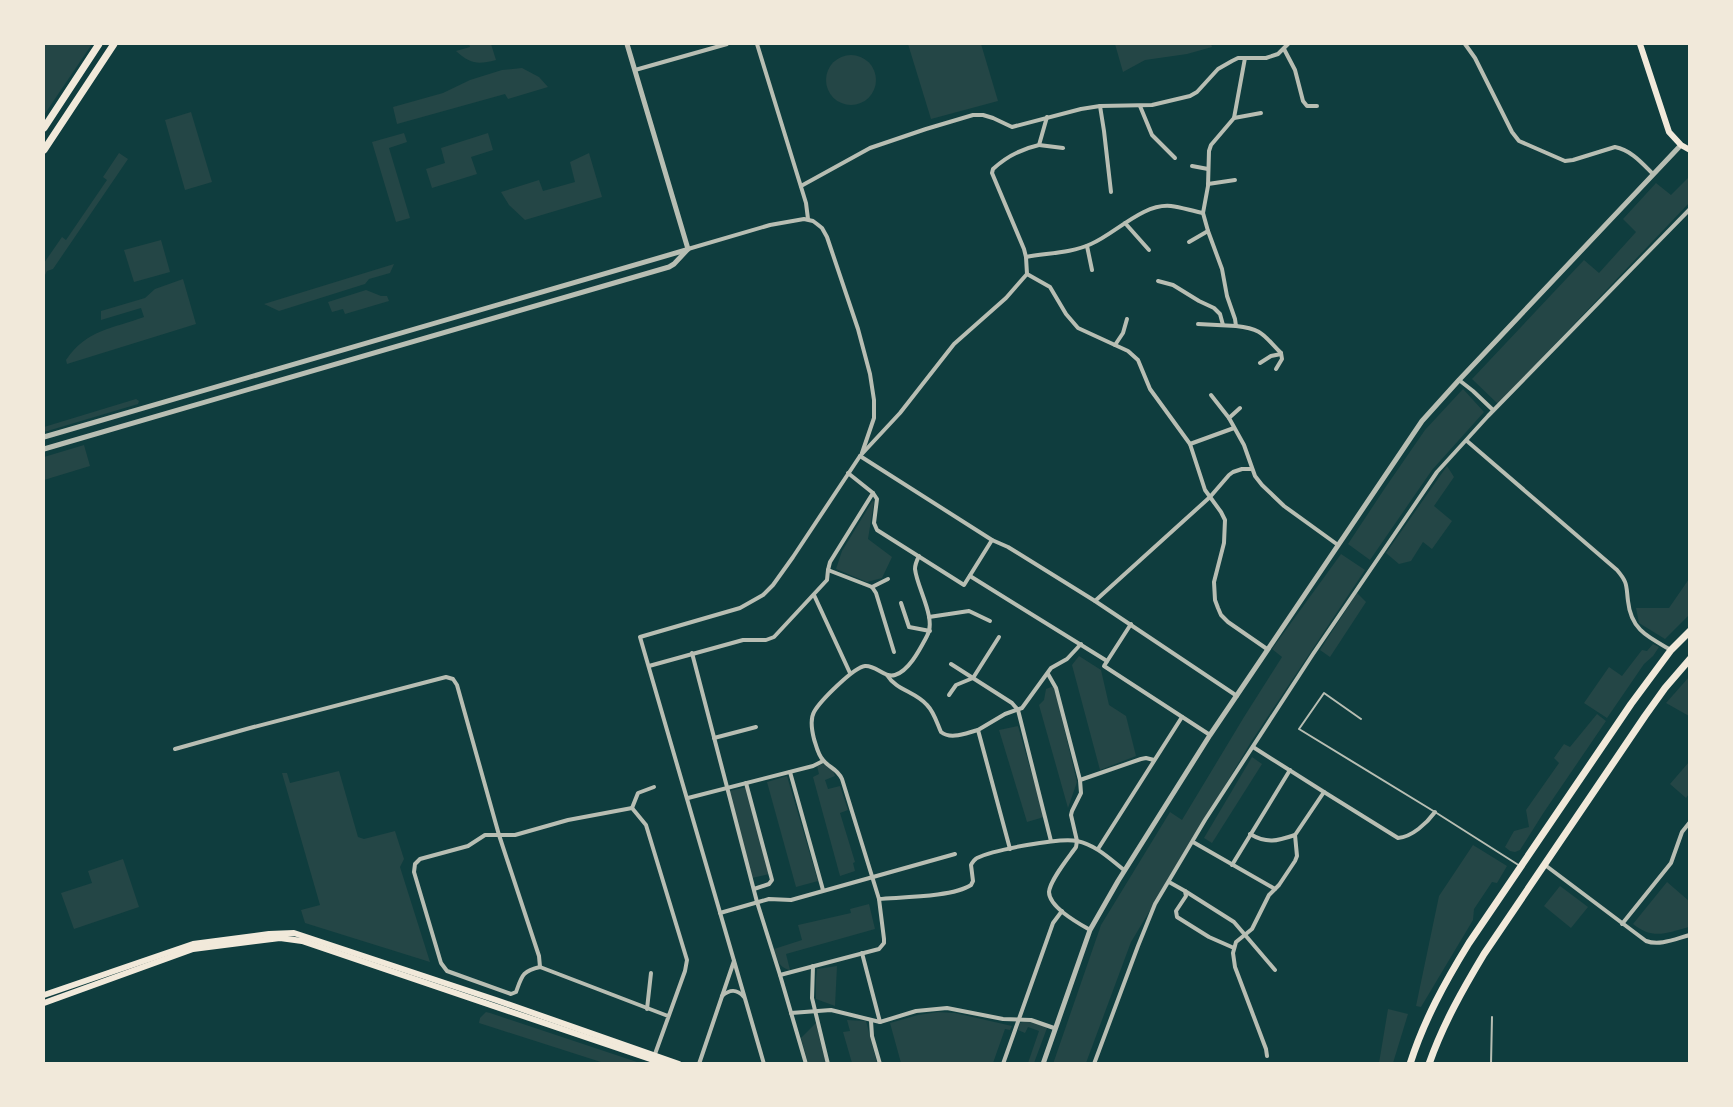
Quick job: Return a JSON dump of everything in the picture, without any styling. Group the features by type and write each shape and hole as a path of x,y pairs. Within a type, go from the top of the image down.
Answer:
{"main road":[{"path":"44,128 99,44"},
{"path":"44,150 114,44"},
{"path":"1640,44 1670,132 1681,145 1689,150"},
{"path":"1410,1064 1426,1021 1447,980 1520,866 1631,704 1671,650 1689,631"},
{"path":"1429,1064 1442,1031 1484,954 1645,716 1689,659"},
{"path":"294,936 665,1064"},
{"path":"44,995 186,949 294,936 496,1000 655,1054 678,1064"},
{"path":"44,1004 186,949"}],"street":[{"path":"627,44 687,249"},
{"path":"635,70 727,44"},
{"path":"757,44 806,203 808,219"},
{"path":"801,186 870,148 966,117 983,115 1012,127 1100,106 1152,105 1190,96 1197,92 1218,69 1232,61 1245,58 1266,58 1278,54 1288,44"},
{"path":"1465,44 1475,58 1512,132 1519,141 1568,161 1615,147 1622,148 1653,174"},
{"path":"1284,49 1295,70 1303,101 1307,106 1317,106"},
{"path":"1236,326 1222,269 1203,213 1211,145 1233,118 1245,58"},
{"path":"1100,106 1111,192"},
{"path":"1140,106 1152,135 1175,158"},
{"path":"1233,118 1261,113"},
{"path":"1039,145 1047,117"},
{"path":"764,1064 640,637 740,608 763,595 773,585 860,456 900,413 954,344 1006,298 1027,274 1026,257 993,169 1008,157 1030,147 1039,145 1063,148"},
{"path":"1043,1064 1090,930 1124,870 1210,735 1422,421 1681,145"},
{"path":"1192,166 1208,169"},
{"path":"1208,184 1235,180"},
{"path":"1026,257 1087,246 1109,235 1140,214 1165,206 1203,213"},
{"path":"1094,1064 1155,904 1253,747 1437,472 1493,410 1689,209"},
{"path":"44,437 770,225 796,219 808,219 822,228 827,237 858,329 870,374 874,400 873,418 860,456"},
{"path":"1125,223 1149,250"},
{"path":"1190,242 1208,231"},
{"path":"1087,246 1092,270"},
{"path":"44,449 669,267 687,249"},
{"path":"1027,274 1050,286 1066,314 1078,328 1128,351 1138,360 1150,389 1190,444 1202,481 1225,520 1224,543 1214,582 1215,600 1221,615 1268,649"},
{"path":"1158,281 1173,285 1214,308 1220,314 1223,325"},
{"path":"456,318 458,329"},
{"path":"1115,345 1123,333 1127,319"},
{"path":"1198,324 1254,328 1263,333 1281,353 1282,359 1276,369"},
{"path":"1260,363 1281,353"},
{"path":"1459,380 1493,410"},
{"path":"1211,394 1229,418 1244,446 1251,469 1262,485 1284,506 1339,546"},
{"path":"1229,418 1240,408"},
{"path":"1190,444 1233,428"},
{"path":"1467,441 1617,570 1628,585 1628,604 1635,624 1647,636 1671,650"},
{"path":"860,456 992,540 1008,547 1095,601 1237,696"},
{"path":"1095,601 1210,497 1233,472 1251,469"},
{"path":"848,473 873,493 878,502 874,526 877,530 964,585 992,540"},
{"path":"649,666 743,640 766,640 774,637 827,580 830,562 873,493"},
{"path":"887,675 897,674 909,664 930,631 929,617 915,569 919,556"},
{"path":"828,570 872,587 876,593 894,652"},
{"path":"970,576 1107,661"},
{"path":"872,587 888,579"},
{"path":"814,594 850,673"},
{"path":"901,603 909,627 930,631"},
{"path":"929,617 969,611 990,621"},
{"path":"1131,624 1104,666 1210,735"},
{"path":"949,695 956,685 973,678 999,637"},
{"path":"780,975 879,949 884,943 879,899 842,779 835,769 823,761 814,738 812,727 814,711 850,673 868,666 887,675 895,684 925,702 930,707 944,735 952,736 978,730 1026,704 1053,666 1067,659 1081,644"},
{"path":"692,653 757,902 806,1064"},
{"path":"951,664 1012,703 1018,710 1051,841"},
{"path":"1047,674 1056,688 1080,780 1081,793 1071,811 1077,841 1076,847 1052,884 1049,893 1052,901 1062,912 1090,930"},
{"path":"175,749 450,678 457,685 499,835 539,956 540,967"},
{"path":"1098,849 1182,717"},
{"path":"714,738 756,727"},
{"path":"978,730 1010,849"},
{"path":"1253,747 1398,838 1406,837 1427,823 1435,812"},
{"path":"1080,780 1141,759 1154,760"},
{"path":"688,798 813,766 823,761"},
{"path":"1232,865 1290,770"},
{"path":"790,772 823,890"},
{"path":"746,783 772,880 769,884 754,889"},
{"path":"633,808 638,793 654,787"},
{"path":"1250,834 1261,841 1279,840 1295,835 1324,792"},
{"path":"633,808 568,820 515,835 485,835 468,846 420,859 414,868 444,968 447,971 511,994 514,993 522,975 533,968 540,967 668,1016"},
{"path":"633,808 646,825 687,960 655,1054"},
{"path":"1622,924 1671,863 1682,832 1689,822"},
{"path":"1267,1056 1232,958 1239,939 1256,924 1265,903 1296,861 1295,835"},
{"path":"879,899 931,895 963,889 971,885 973,881 971,865 974,860 1010,849 1051,841 1077,841 1098,849 1124,870"},
{"path":"1192,842 1275,889"},
{"path":"720,913 774,898 791,900 955,854"},
{"path":"1544,865 1646,941 1655,943 1689,934"},
{"path":"1169,882 1197,897 1234,922 1275,970"},
{"path":"1185,891 1186,896 1176,911 1178,917 1209,937 1234,948"},
{"path":"1003,1064 1053,923 1062,912"},
{"path":"862,953 880,1022"},
{"path":"699,1064 734,960"},
{"path":"813,966 812,988 815,1013 828,1064"},
{"path":"647,1009 651,973"},
{"path":"496,1000 498,989"},
{"path":"721,997 734,990 740,992 746,999"},
{"path":"791,1014 831,1010 880,1022 916,1011 947,1008 1003,1019 1039,1022 1054,1028"},
{"path":"871,1021 872,1036 880,1064"}],"lane":[{"path":"1361,719 1324,693 1299,729 1520,866"},
{"path":"1491,1064 1492,1017"}],"shaded area":[{"path":"44,44 92,44 44,115"},
{"path":"469,44 491,44 496,60 484,63 475,62 466,59 456,51 470,47"},
{"path":"908,44 981,44 998,101 931,119"},
{"path":"1115,44 1211,44 1212,47 1187,54 1145,60 1123,72"},
{"path":"851,55 869,62 876,80 869,98 851,105 833,98 826,80 833,62"},
{"path":"522,68 539,77 548,87 508,99 505,94 397,124 393,107 443,93 470,80 502,70"},
{"path":"191,112 212,182 185,190 165,120"},
{"path":"404,133 407,142 389,148 410,218 396,222 372,142"},
{"path":"488,133 493,150 471,157 477,174 432,188 426,169 445,163 441,148"},
{"path":"119,153 128,159 53,269 47,271 44,277 44,263 62,237 66,240 107,180 103,177"},
{"path":"589,153 602,197 525,220 509,205 501,192 539,180 543,191 575,182 570,162"},
{"path":"1689,177 1689,203 1498,404 1472,379 1584,260 1599,273 1636,232 1623,219 1656,183 1671,195"},
{"path":"161,240 170,272 134,282 124,250"},
{"path":"394,264 390,273 369,279 365,284 279,311 264,304"},
{"path":"183,279 196,324 67,364 66,360 74,350 91,336 144,317 141,308 101,320 101,311 145,298 155,289"},
{"path":"366,290 387,296 389,301 345,314 343,309 332,312 328,302"},
{"path":"1463,389 1484,412 1432,470 1370,560 1348,544 1425,430"},
{"path":"136,399 139,401 138,404 44,432 44,427"},
{"path":"84,445 90,466 44,480 44,457"},
{"path":"1447,466 1454,477 1434,506 1452,521 1432,549 1423,542 1411,561 1399,564 1386,553"},
{"path":"873,500 868,539 892,557 882,578 867,582 836,569 842,551"},
{"path":"1341,554 1365,570 1251,742 1131,942 1086,1063 1053,1064 1101,925 1170,812 1182,820 1282,657 1272,649"},
{"path":"1689,579 1689,615 1665,639 1639,623 1636,608 1669,608"},
{"path":"1357,593 1366,602 1330,657 1320,650"},
{"path":"1653,644 1659,647 1644,664 1607,718 1584,703 1609,667 1622,676 1642,650 1647,651"},
{"path":"1079,656 1101,670 1109,705 1126,716 1136,756 1100,770 1072,665"},
{"path":"1689,677 1689,716 1666,703"},
{"path":"1054,686 1077,782 1068,808 1039,705 1044,700 1046,689"},
{"path":"1597,714 1606,721 1520,850 1510,851 1505,847 1514,831 1529,827 1526,810 1559,763 1554,758 1564,744 1570,747"},
{"path":"1018,726 1044,817 1027,822 999,730"},
{"path":"1252,757 1262,764 1212,843 1204,838"},
{"path":"1689,762 1689,794 1686,798 1670,784"},
{"path":"823,764 833,770 835,776 825,780 828,789 840,786 848,810 840,813 855,862 853,863 855,871 840,876 813,777 819,774 817,766"},
{"path":"339,771 358,837 364,839 395,831 404,859 400,867 430,962 305,923 301,910 320,905 282,773 287,773 290,783"},
{"path":"787,776 818,881 796,887 767,782"},
{"path":"746,787 769,874 752,878 729,791"},
{"path":"1473,845 1507,866 1497,883 1492,882 1474,909 1473,920 1421,1007 1416,1006 1439,896"},
{"path":"123,859 139,907 74,929 61,893 92,883 88,871"},
{"path":"1667,882 1689,901 1689,927 1660,934 1640,929 1633,924"},
{"path":"1560,886 1588,907 1571,928 1544,906"},
{"path":"869,904 875,929 786,954 790,970 779,962 774,949 802,940 798,925 851,913 850,909"},
{"path":"837,966 835,1006 816,999 816,979 817,969"},
{"path":"1388,1009 1408,1014 1393,1063 1379,1063"},
{"path":"486,1012 640,1063 604,1063 479,1023 480,1018"},
{"path":"938,1012 955,1013 1012,1026 1010,1030 1005,1029 993,1063 901,1063 890,1023"},
{"path":"847,1020 866,1021 877,1063 852,1063 843,1032 850,1031"},
{"path":"1025,1021 1041,1023 1047,1028 1034,1063 1028,1063 1039,1031 1028,1027 1025,1033 1018,1030 1020,1023"},
{"path":"816,1023 826,1063 808,1063 801,1038"}]}
